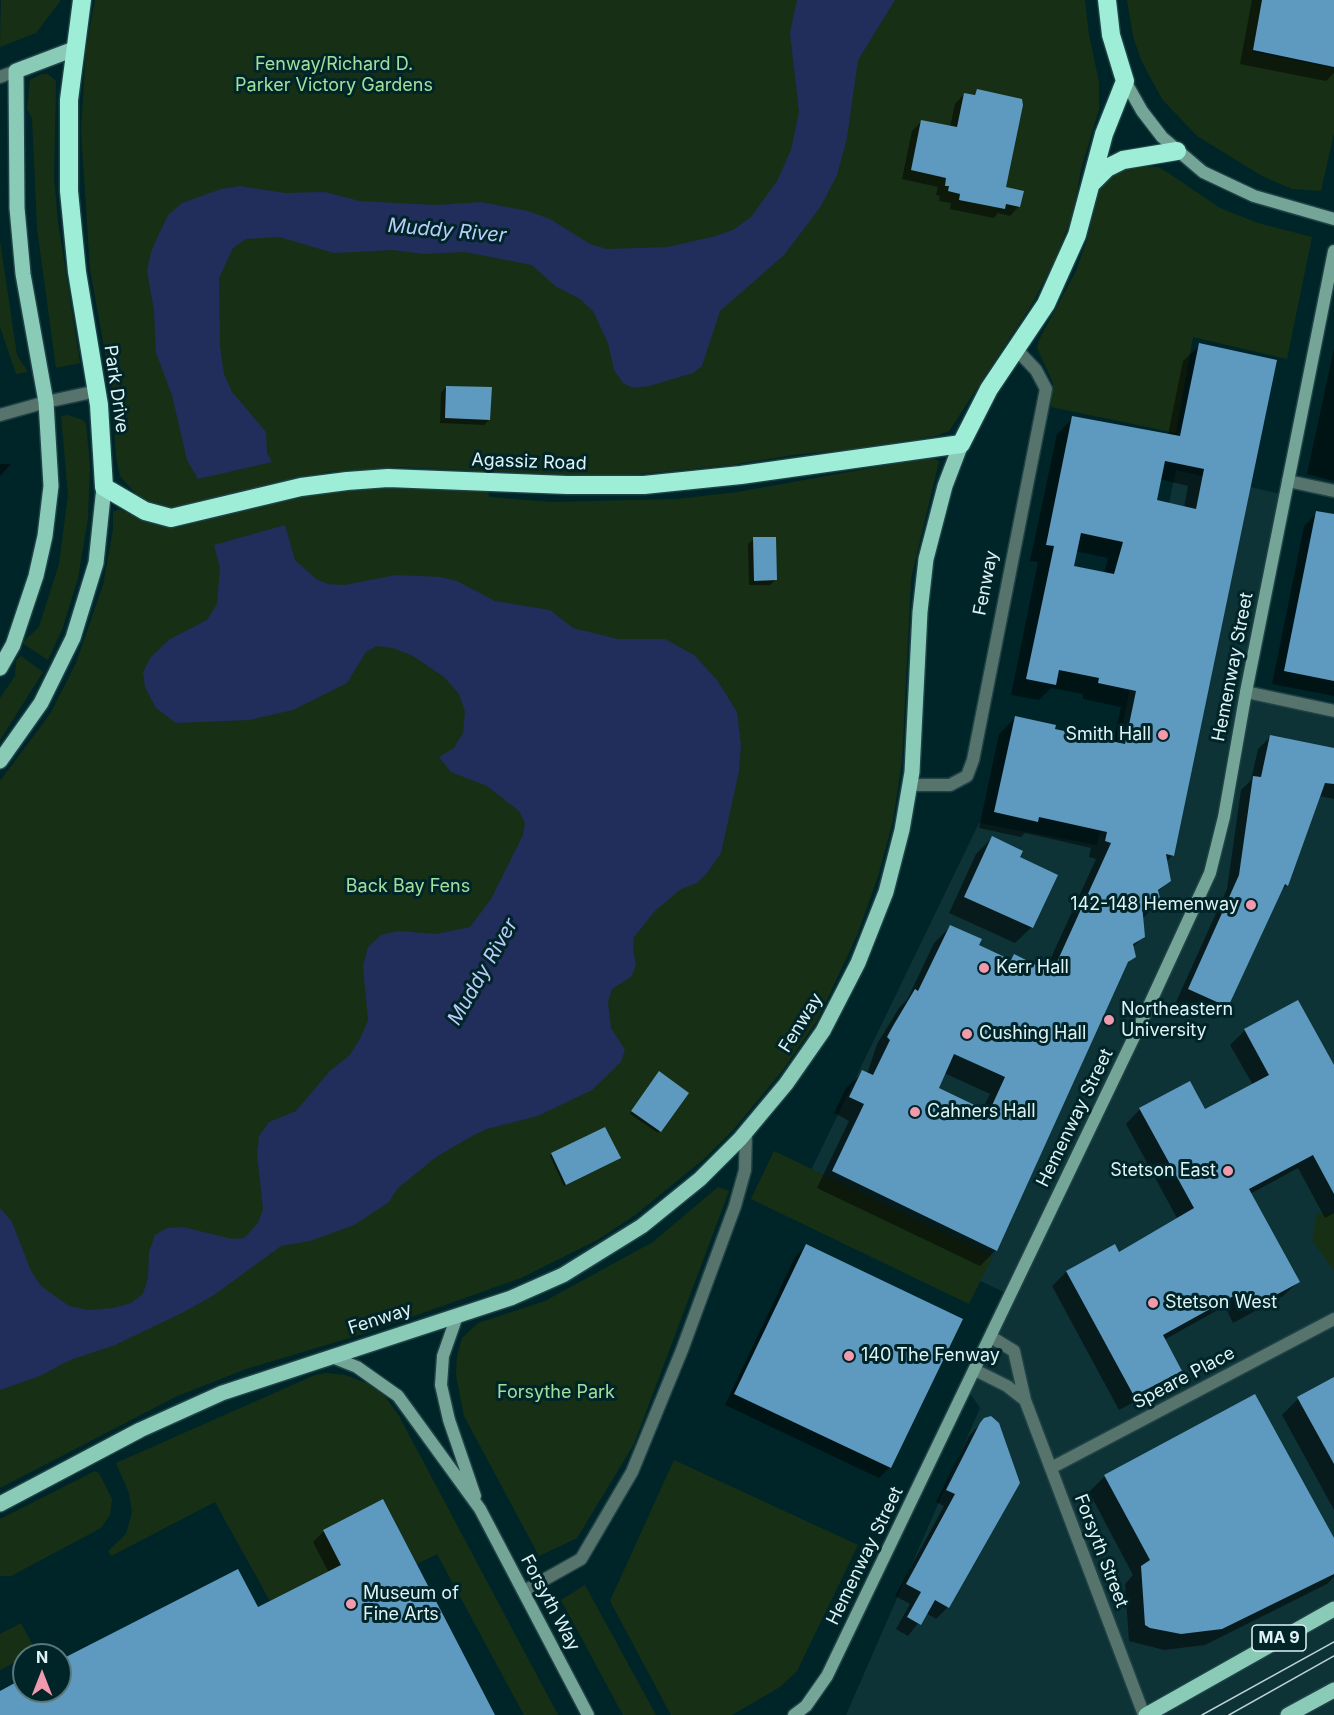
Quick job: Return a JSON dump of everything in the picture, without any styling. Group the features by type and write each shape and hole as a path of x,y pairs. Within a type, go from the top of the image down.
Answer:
{"highway":[{"name":"Park Drive","path":"82,0 74,49 69,109 69,191 74,251 97,391 104,487"},
{"path":"1107,0 1111,35 1125,81"},
{"name":"Fenway","path":"961,444 989,389 1046,304 1063,272 1077,235 1104,135 1125,81"},
{"path":"1092,183 1107,168 1123,159 1177,151"},
{"name":"Agassiz Road","path":"104,487 145,511 171,518 301,487 351,481 388,478 567,485 644,484 730,476 961,444"}],"main road":[{"path":"0,668 13,645 25,612 45,536 51,486 45,402 24,274 17,208 14,142 16,71 74,49"},
{"path":"1125,81 1147,119 1177,151 1203,172 1234,189 1334,219"},
{"name":"Hemenway Street","path":"794,1715 806,1706 827,1676 991,1337 1210,873 1224,817 1246,692 1334,251"},
{"name":"Fenway","path":"0,1504 171,1415 222,1393 457,1316 546,1283 618,1242 700,1179 746,1132 786,1084 811,1049 849,983 889,882 910,785 926,559 939,503 961,444"},
{"name":"Park Drive","path":"0,761 41,703 73,638 96,563 104,487"},
{"name":"Forsyth Way","path":"457,1316 443,1356 441,1385 449,1420 480,1509"},
{"name":"Forsyth Way","path":"332,1357 357,1367 398,1396 480,1509 588,1715"},
{"name":"MA 9","path":"1145,1715 1334,1609"},
{"path":"1288,1715 1334,1690"}],"street":[{"path":"0,77 16,71"},
{"name":"Fenway","path":"910,785 950,785 967,776 973,760 1046,389 1036,370 1016,349"},
{"path":"0,415 45,402 97,391"},
{"path":"1288,481 1334,490"},
{"path":"1246,692 1334,711"},
{"path":"524,1591 581,1560 632,1472 682,1350 735,1206 745,1170 746,1132"},
{"name":"Speare Place","path":"1051,1468 1334,1319"},
{"name":"Forsyth Street","path":"991,1337 1014,1351 1025,1400 1145,1715"},
{"path":"975,1370 1007,1386 1025,1400"}],"shaded area":[{"name":"Northeastern University","path":"1176,470 1285,495 1246,691 1334,711 1334,1715 846,1715 980,1408 966,1387 1010,1295 799,1195 979,823 1097,845"}],"green space":[{"path":"1,0 61,0 36,33 0,47"},
{"name":"Fenway/Richard D. Parker Victory Gardens","path":"95,0 1085,0 1089,35 1099,82 1099,109 1081,169 1073,213 1054,262 1032,304 949,431 936,436 855,449 793,455 732,465 608,477 402,467 327,472 165,510 138,496 120,476 116,457 112,391 90,269 81,131 86,48"},
{"path":"1127,0 1265,0 1254,52 1334,68 1334,133 1321,191 1292,189 1262,176 1197,136 1162,99 1141,60 1133,36"},
{"path":"42,74 48,74 56,81 54,178 58,222 80,363 56,368 37,228 32,118 27,109 30,80"},
{"path":"1138,166 1158,167 1220,208 1258,223 1312,237 1287,359 1193,337 1176,433 1051,407 1053,383 1037,348 1039,340 1076,271 1088,237 1099,188 1123,169"},
{"path":"0,241 17,355 28,372 16,374 0,327"},
{"path":"68,415 83,420 86,424 90,466 88,518 78,578 63,627 48,660 22,643 39,627 59,564 68,495 61,416"},
{"name":"Back Bay Fens","path":"931,457 939,461 911,579 902,760 893,820 879,873 858,933 817,1021 782,1071 733,1130 705,1158 635,1215 599,1239 521,1278 366,1333 246,1369 175,1397 0,1488 0,781 50,714 76,663 103,585 113,530 113,512 119,509 150,523 192,523 295,497 383,486 488,491 489,497 552,502 676,499 738,492"},
{"path":"21,656 43,672 0,740 0,698 15,676 16,660"},
{"path":"774,1151 993,1256 969,1304 751,1199"},
{"name":"Forsythe Park","path":"718,1187 729,1191 634,1444 577,1538 539,1556 464,1416 456,1375 457,1356 462,1338 478,1323 545,1301 653,1242"},
{"path":"1317,1213 1334,1213 1334,1271 1312,1240"},
{"path":"326,1373 345,1375 369,1384 384,1395 399,1416 558,1715 524,1715 437,1554 417,1564 383,1499 323,1530 341,1565 270,1601 215,1502 111,1556 108,1551 126,1534 132,1512 129,1493 116,1463 315,1375"},
{"path":"674,1460 858,1545 797,1671 780,1687 732,1715 671,1715 610,1601"},
{"path":"95,1471 99,1473 112,1499 110,1515 101,1528 11,1576 0,1576 0,1519"},
{"path":"585,1585 656,1715 623,1715 561,1600"},
{"path":"21,1623 32,1643 12,1643 12,1664 0,1670 0,1634"}],"water":[{"name":"Muddy River","path":"797,0 895,0 858,60 847,138 837,175 821,206 784,255 720,311 702,366 693,373 649,386 633,388 623,383 614,370 608,343 593,311 580,299 555,286 532,265 465,252 423,254 393,250 334,253 279,237 246,239 233,248 219,278 220,347 224,374 232,392 266,432 267,453 272,462 198,479 187,460 172,395 156,353 154,311 147,271 151,252 168,215 182,203 221,189 240,186 285,193 325,192 360,201 435,205 481,202 528,211 550,219 590,244 607,249 667,247 712,237 733,230 751,217 777,181 791,150 799,112 790,33"},
{"name":"Muddy River","path":"285,525 295,560 316,579 328,584 344,585 396,575 441,577 457,581 495,601 550,610 573,628 618,639 665,639 694,655 717,680 737,712 741,746 739,771 721,853 697,883 681,889 655,911 634,937 633,950 636,964 632,976 612,989 608,1002 611,1028 625,1050 621,1062 592,1090 538,1116 487,1129 472,1136 436,1157 397,1189 389,1202 354,1225 310,1241 281,1246 214,1295 184,1312 115,1345 70,1360 40,1376 0,1390 0,1208 12,1222 31,1271 41,1286 69,1306 89,1310 113,1308 131,1303 143,1294 148,1278 149,1252 155,1235 167,1228 183,1227 232,1239 244,1238 258,1223 263,1209 257,1154 259,1136 269,1122 296,1111 330,1071 350,1055 361,1037 368,1020 363,966 368,947 381,935 398,931 436,934 470,927 491,899 523,835 525,823 519,811 487,786 451,772 439,757 454,748 463,733 465,712 459,694 444,677 413,656 393,648 377,646 366,652 347,683 293,710 250,720 176,723 156,708 145,687 143,673 150,658 170,639 207,620 217,604 220,568 214,545"}],"building":[{"path":"1262,0 1334,0 1334,67 1253,50"},
{"path":"977,89 1022,99 1023,105 1006,187 1024,191 1020,207 1006,204 1005,209 959,200 960,194 948,191 949,186 945,186 946,178 911,170 921,120 957,127 964,93 975,95"},
{"path":"1199,343 1277,360 1174,856 1166,854 1171,881 1158,890 1161,902 1153,909 1142,904 1145,937 1133,944 1136,957 1128,962 997,1251 832,1171 864,1104 849,1097 862,1070 873,1075 890,1040 887,1037 915,989 918,991 950,925 982,939 979,945 1011,960 1014,954 1052,973 1111,843 1105,841 1107,832 1039,817 1038,822 994,812 1015,716 1056,725 1055,729 1125,744 1136,691 1098,683 1099,678 1059,670 1056,685 1026,679 1054,546 1046,545 1072,416 1180,436","holes":["1165,461 1204,469 1196,509 1157,500","1081,533 1123,542 1114,574 1074,566","954,1054 1005,1077 989,1112 939,1088"]},
{"path":"446,386 492,387 490,420 445,418"},
{"path":"1316,511 1334,514 1334,681 1284,671"},
{"path":"753,537 776,537 777,580 754,581"},
{"name":"142-148 Hemenway","path":"1270,735 1334,748 1334,784 1325,783 1288,886 1285,884 1228,1007 1188,989 1239,875 1253,776 1261,777"},
{"path":"992,836 1023,851 1020,857 1058,875 1033,928 964,897"},
{"name":"Stetson East","path":"1298,1000 1334,1065 1334,1194 1313,1155 1249,1189 1300,1282 1248,1310 1239,1293 1163,1335 1182,1371 1134,1396 1066,1271 1115,1244 1119,1252 1194,1208 1139,1108 1190,1081 1205,1109 1269,1075 1244,1029"},
{"path":"659,1071 689,1093 661,1132 631,1111"},
{"path":"605,1127 621,1158 566,1185 551,1153"},
{"name":"140 The Fenway","path":"806,1244 963,1319 891,1468 734,1394"},
{"path":"1334,1377 1334,1464 1297,1397"},
{"path":"1255,1394 1334,1538 1334,1574 1222,1629 1181,1634 1150,1628 1145,1625 1141,1566 1150,1560 1104,1475"},
{"path":"991,1416 999,1423 1020,1483 949,1608 935,1600 921,1625 907,1617 921,1592 906,1584 955,1494 946,1490 980,1423 984,1418"},
{"name":"Museum of Fine Arts","path":"383,1499 495,1715 0,1715 0,1691 12,1684 12,1703 72,1703 72,1654 238,1569 258,1607 341,1565 323,1530"}],"tram line":[{"path":"1202,1715 1334,1642"},
{"path":"1229,1715 1334,1656"}],"place":[{"name":"Smith Hall","path":"1163,735"},
{"name":"142-148 Hemenway","path":"1251,905"},
{"name":"Kerr Hall","path":"984,968"},
{"name":"Northeastern University","path":"1109,1020"},
{"name":"Cushing Hall","path":"967,1034"},
{"name":"Cahners Hall","path":"915,1112"},
{"name":"Stetson East","path":"1228,1171"},
{"name":"Stetson West","path":"1153,1303"},
{"name":"140 The Fenway","path":"849,1356"},
{"name":"Museum of Fine Arts","path":"351,1604"}]}
